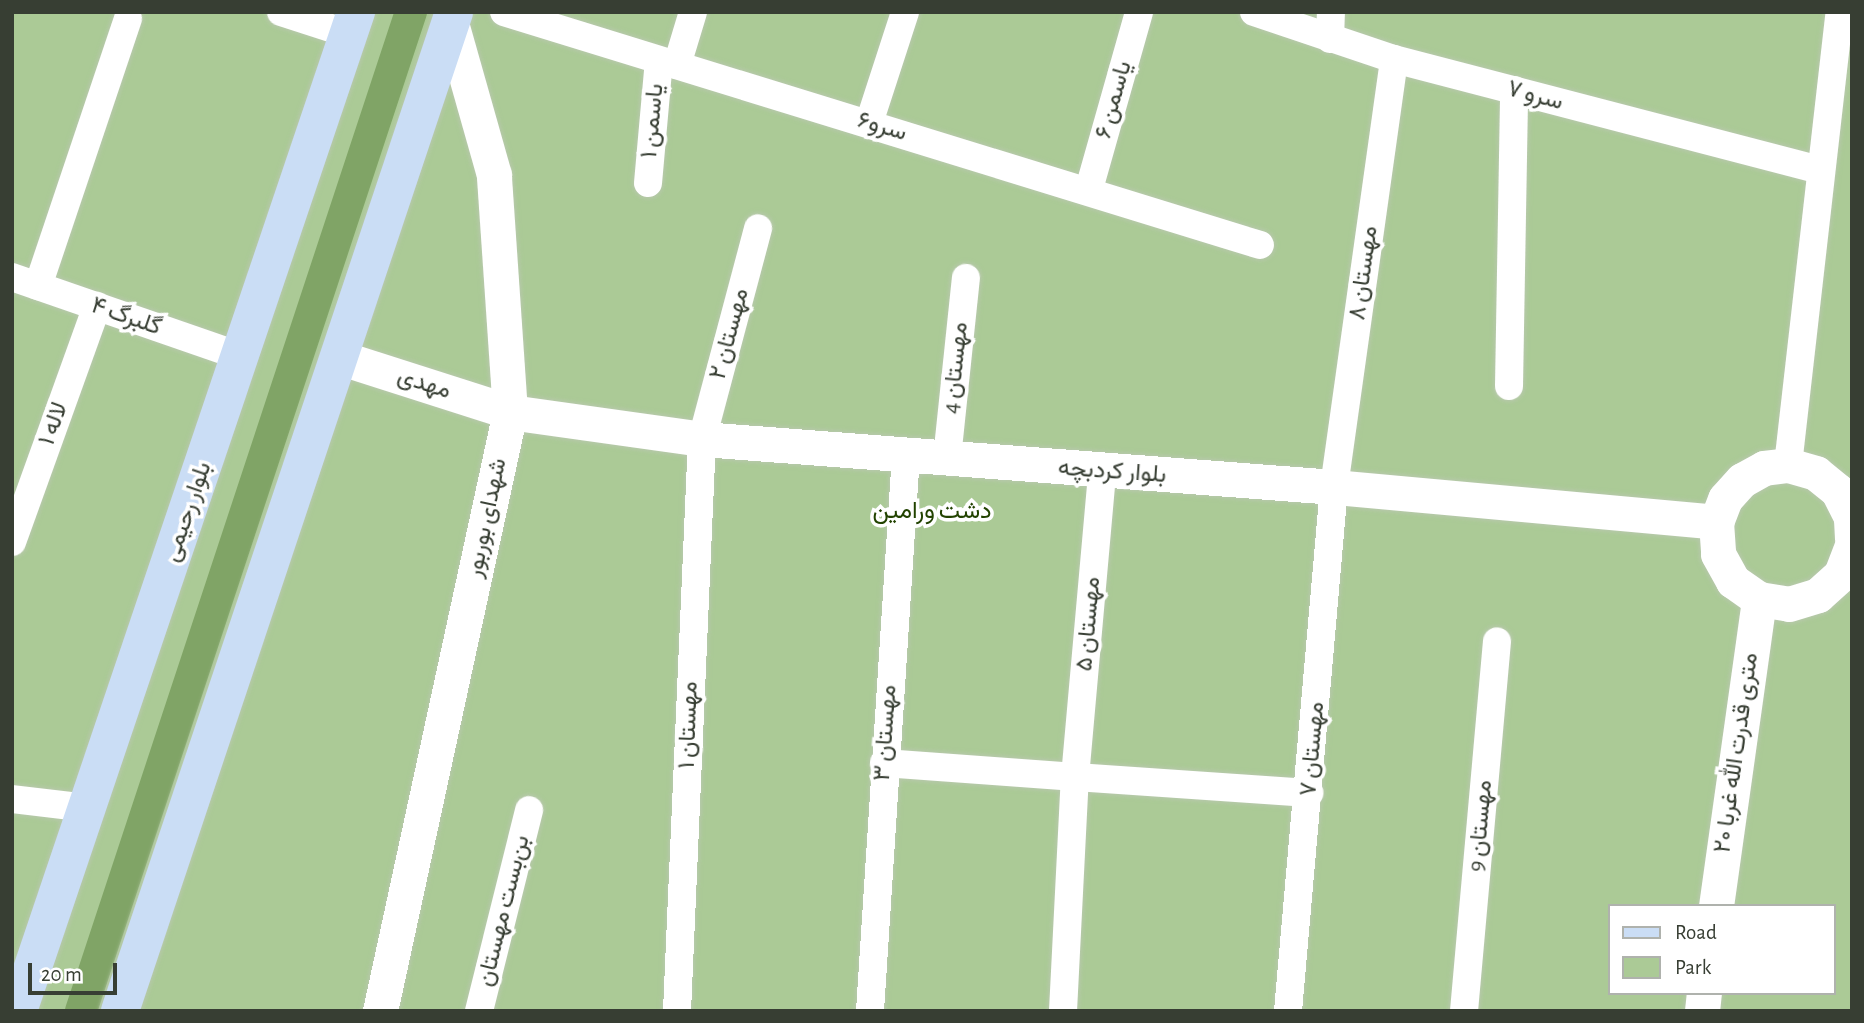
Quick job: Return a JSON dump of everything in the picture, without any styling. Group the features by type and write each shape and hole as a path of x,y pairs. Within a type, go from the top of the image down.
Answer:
{"main road":[{"path":"120,1011 453,17"},
{"name":"بلوار رحیمی","path":"18,1011 352,23"}],"street":[{"path":"281,12 352,23"},
{"name":"سرو۶","path":"504,12 1089,189 1260,245"},
{"name":"یاسمن ۱","path":"648,183 668,62 693,12"},
{"path":"869,123 905,12"},
{"name":"یاسمن ۶","path":"1089,189 1139,12"},
{"name":"سرو ۷","path":"1254,12 1331,25 1394,59 1819,170"},
{"path":"1788,466 1819,170 1840,12"},
{"name":"شهدای بوربور","path":"380,1011 510,412 494,174 453,17"},
{"path":"25,282 128,19"},
{"name":"مهستان ۸","path":"1335,487 1394,59"},
{"path":"1508,386 1514,90"},
{"name":"مهستان ۲","path":"702,439 758,228"},
{"name":"مهستان 4","path":"947,458 966,278"},
{"name":"گلبرگ ۴","path":"25,282 240,356"},
{"name":"لاله ۱","path":"12,542 97,306"},
{"name":"مهدی","path":"338,357 510,412"},
{"name":"بلوار کردبچه","path":"510,412 702,439 1102,472 1335,487 1716,522"},
{"name":"مهستان ۱","path":"677,1011 702,439"},
{"name":"مهستان ۳","path":"870,1011 884,762 906,455"},
{"path":"1852,538 1851,517 1838,491 1816,473 1788,466 1763,468 1742,480 1725,499 1716,522 1718,554 1733,581 1759,599 1789,604 1818,595 1841,574 1852,546"},
{"name":"مهستان ۵","path":"1063,1011 1075,777 1102,472"},
{"name":"مهستان ۷","path":"1288,1011 1335,487"},
{"name":"۲۰ متری قدرت الله غربا","path":"1716,904 1759,599"},
{"name":"مهستان 9","path":"1464,1011 1497,641"},
{"path":"884,762 1309,793"},
{"path":"12,799 88,808"},
{"name":"بن‌بست مهستان","path":"480,1011 529,810"}],"green space":[{"name":"دشت ورامین","path":"12,12 1852,12 1852,1011 12,1011"}],"waterway":[{"path":"81,1011 411,12"}]}
